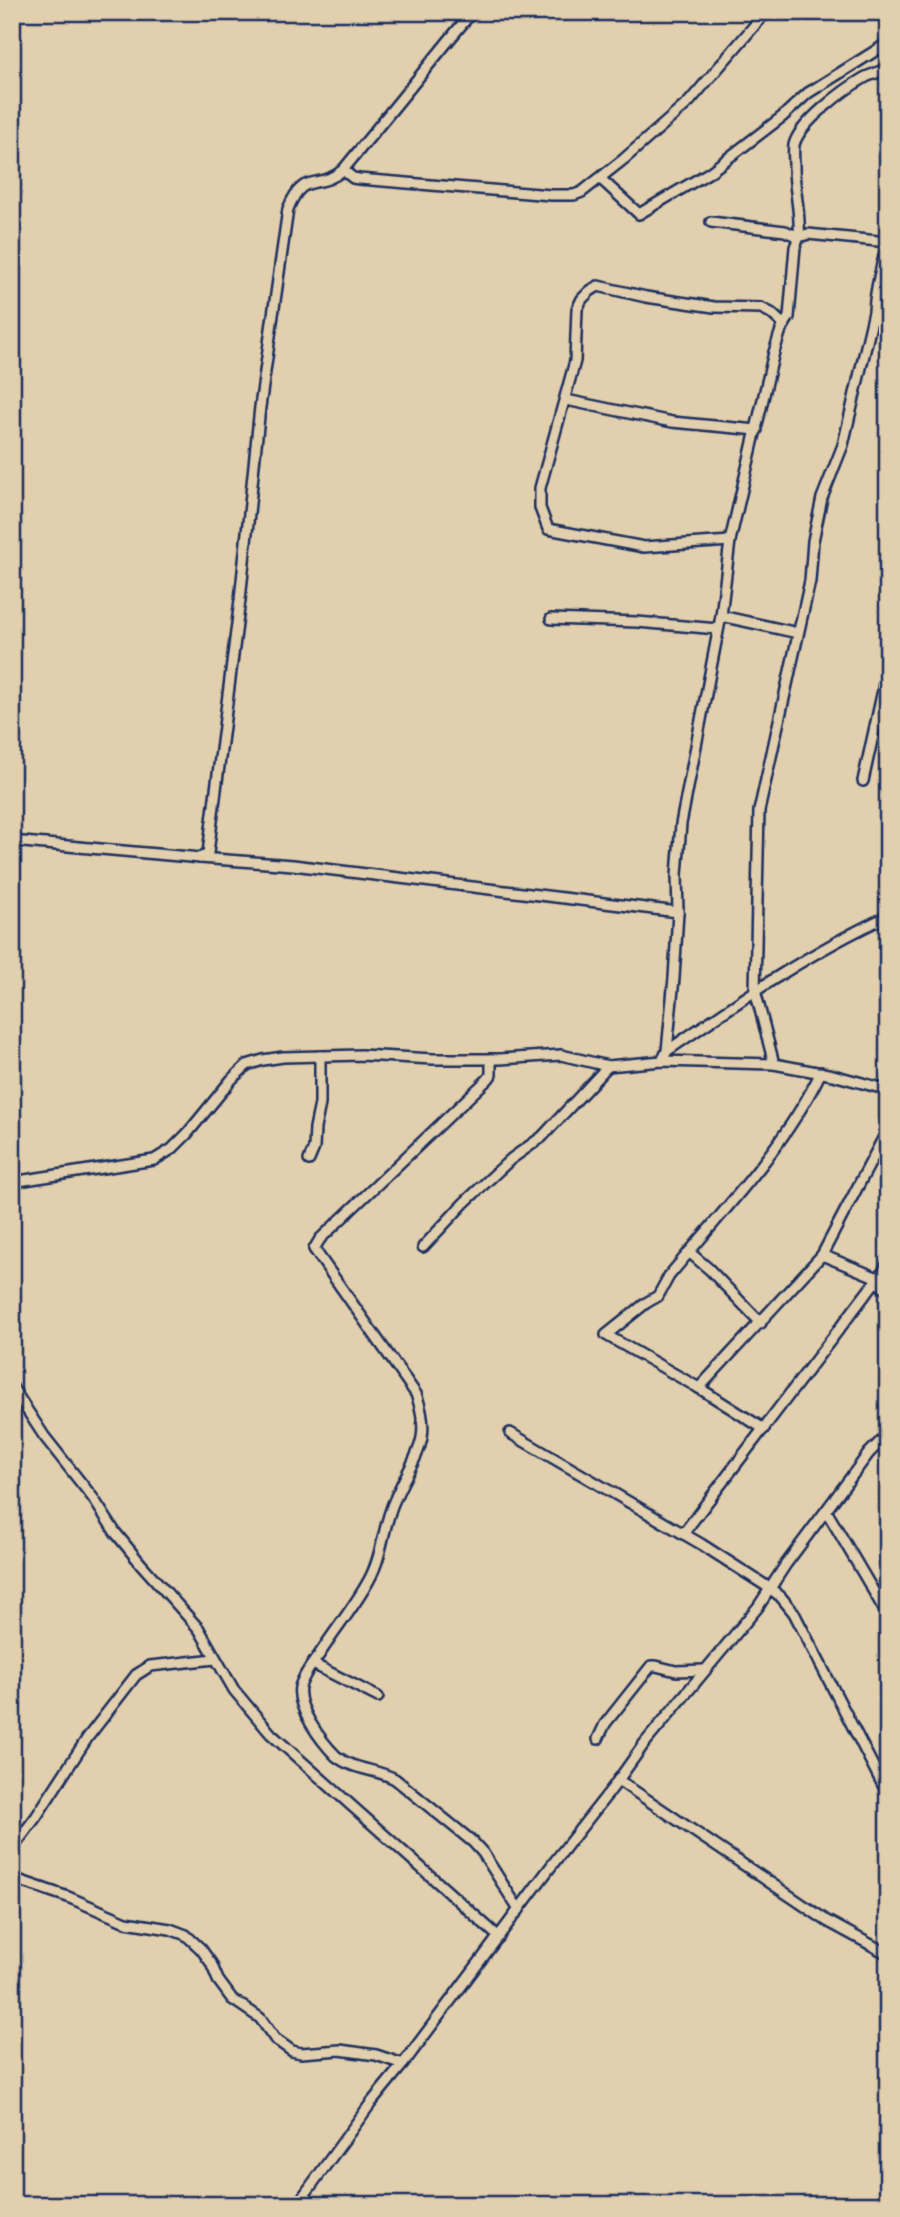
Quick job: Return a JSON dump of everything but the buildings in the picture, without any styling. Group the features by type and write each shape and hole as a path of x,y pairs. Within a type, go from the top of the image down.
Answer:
{"street":[{"path":"200,858 208,853 210,844 210,825 240,600 260,407 288,209 296,191 303,186 332,179 343,170 472,12"},
{"path":"343,170 359,179 574,195 624,159 689,102 766,12"},
{"path":"603,181 639,214 710,172 782,117 808,93 888,43"},
{"path":"662,1061 667,1051 678,912 677,875 681,824 721,616 730,541 774,352 792,304 794,247 799,237 800,219 794,144 806,124 846,90 866,76 878,74 888,66"},
{"path":"711,222 785,231 799,237 808,233 888,241 843,445 822,498 813,541 810,581 759,811 755,990 774,1064"},
{"path":"730,541 644,547 548,529 540,508 540,488 575,361 576,309 590,290 598,286 646,297 714,307 761,308 784,325"},
{"path":"566,400 671,422 757,430"},
{"path":"721,616 798,632"},
{"path":"551,619 637,622 718,629"},
{"path":"863,781 883,690 888,653"},
{"path":"12,841 293,864 678,912"},
{"path":"667,1051 755,990 860,929 888,916"},
{"path":"12,1182 154,1160 172,1149 187,1134 232,1079 247,1065 284,1057 361,1055 491,1059 561,1055 608,1066 662,1061 774,1064 821,1072 888,1090"},
{"path":"309,1160 314,1148 320,1104 320,1056"},
{"path":"491,1059 491,1075 488,1079 320,1239 314,1249 416,1394 423,1412 424,1429 423,1442 387,1519 370,1578 300,1688 301,1702 309,1721 337,1757 365,1771 384,1773 395,1779 473,1842 483,1853 519,1910"},
{"path":"424,1247 464,1203 511,1159 542,1137 608,1066"},
{"path":"764,1429 606,1335 658,1296 669,1276 688,1252 785,1136 807,1102 821,1072"},
{"path":"699,1388 822,1255 888,1129"},
{"path":"688,1252 709,1269 761,1323"},
{"path":"822,1255 878,1278"},
{"path":"683,1534 888,1264"},
{"path":"878,1278 879,1286 888,1291"},
{"path":"12,1387 44,1436 93,1498 115,1532 199,1629 234,1690 271,1734 499,1937"},
{"path":"510,1433 683,1534 781,1597 794,1613 888,1796"},
{"path":"297,2205 643,1744 771,1589 786,1564 869,1453 888,1434"},
{"path":"827,1512 888,1616"},
{"path":"12,1849 89,1737 136,1675 150,1666 215,1659"},
{"path":"313,1664 378,1697"},
{"path":"598,1739 605,1724 651,1666 676,1671 704,1670"},
{"path":"618,1780 816,1913 888,1954"},
{"path":"12,1878 68,1897 126,1922 170,1929 186,1935 201,1948 232,1999 260,2018 275,2039 292,2051 301,2053 340,2050 403,2064"}]}
